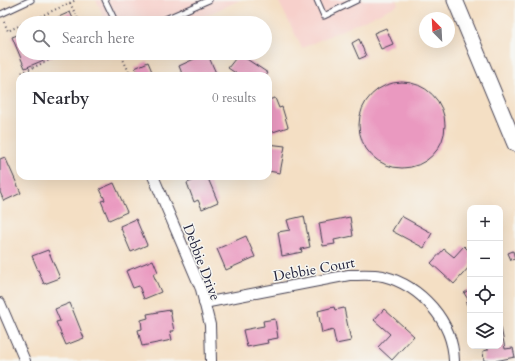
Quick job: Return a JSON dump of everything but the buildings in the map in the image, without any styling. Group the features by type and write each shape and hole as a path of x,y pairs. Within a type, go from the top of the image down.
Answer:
{"main road":[{"path":"455,0 515,144"}],"street":[{"name":"Debbie Drive","path":"155,180 201,289 210,325 211,361"},
{"name":"Debbie Court","path":"204,303 349,275 383,276 410,288 424,298 436,311 452,343 454,361"},
{"path":"0,303 25,361"}],"lane":[{"path":"1,14 31,0"},
{"path":"105,0 113,16"},
{"path":"170,16 199,2 209,0"},
{"path":"317,0 324,16 356,0"}],"path":[{"path":"42,16 76,0"},
{"path":"70,3 76,16"},
{"path":"1,14 8,31 16,28"},
{"path":"24,72 50,60"},
{"path":"123,60 129,72"}],"shaded area":[{"path":"96,0 240,0 205,16 104,16"},
{"path":"278,0 396,0 398,5 302,48"}]}
